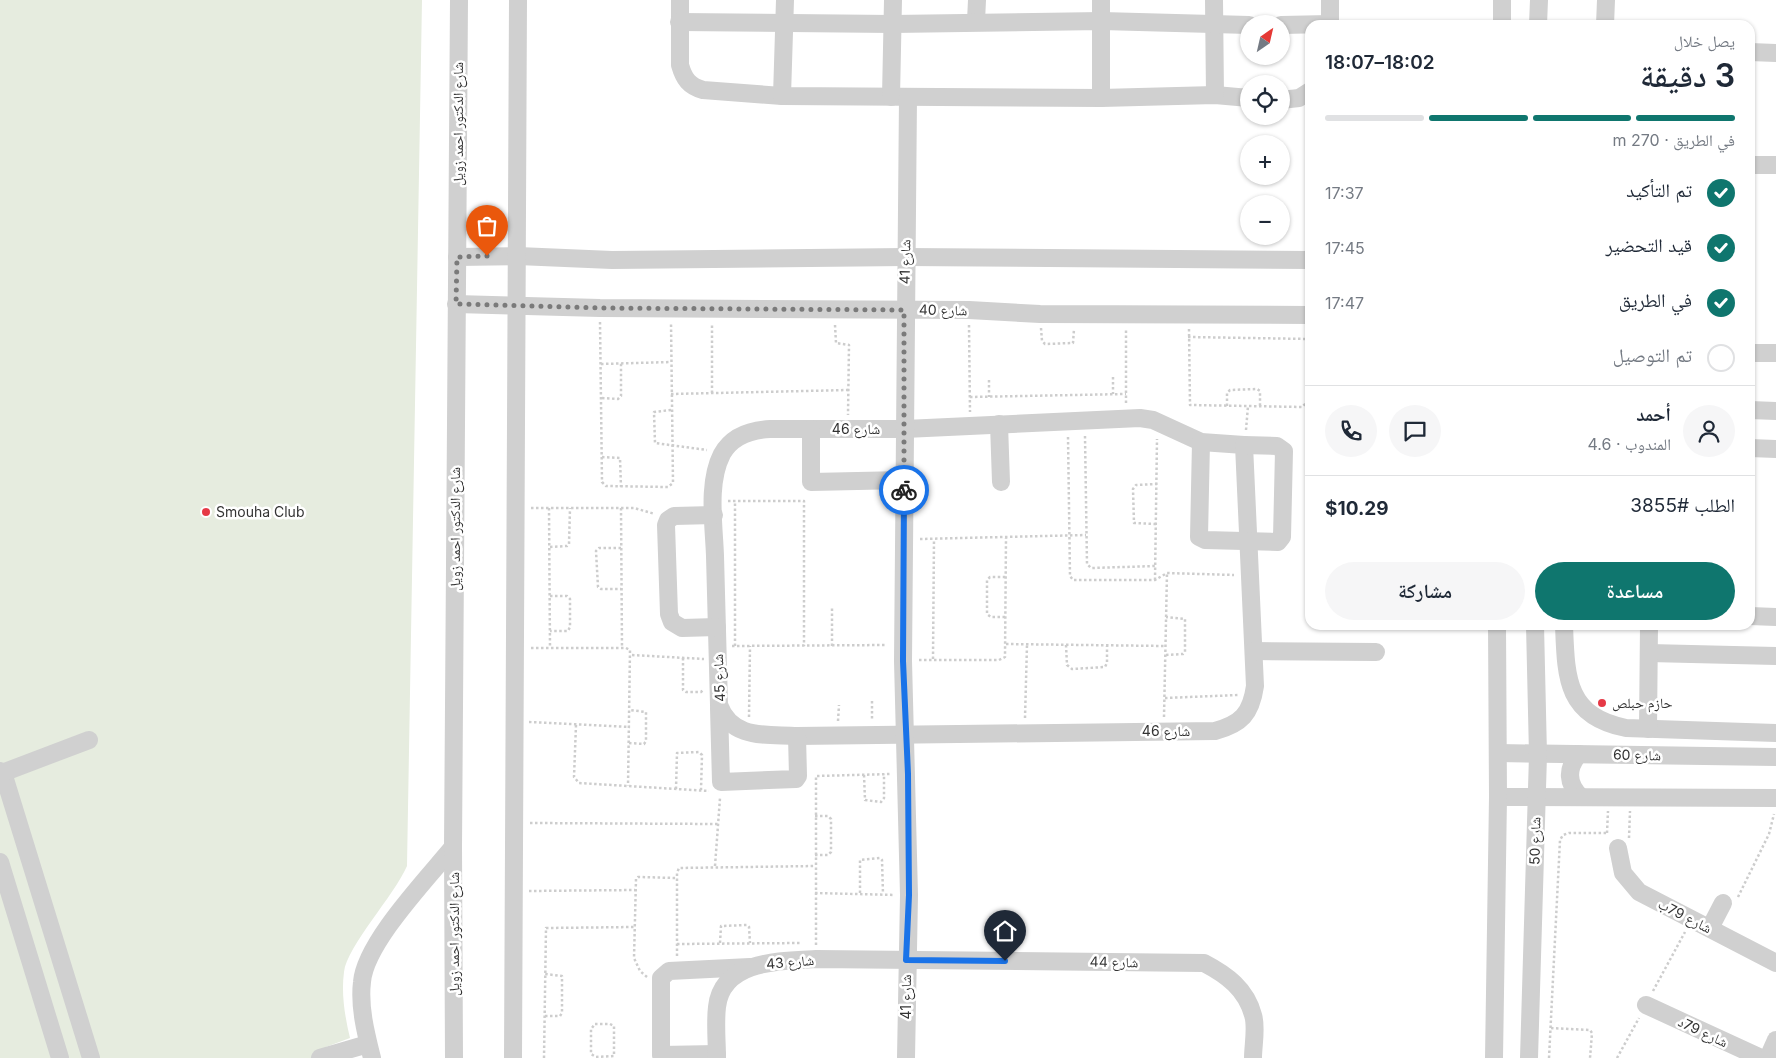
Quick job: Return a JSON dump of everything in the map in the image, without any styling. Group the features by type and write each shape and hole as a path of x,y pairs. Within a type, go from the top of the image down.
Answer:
{"street":[{"name":"شارع الدكتور احمد زويل","path":"454,1058 453,847 458,0"},
{"path":"513,1058 518,0"},
{"path":"680,0 680,65 682,74 692,87 718,92 782,96 1101,98 1215,95 1240,97"},
{"path":"782,96 785,0"},
{"name":"شارع 41","path":"893,0 893,24 900,97 905,257 903,653 908,774 909,895 906,960 906,1058"},
{"path":"976,22 977,0"},
{"path":"1101,0 1101,98"},
{"path":"1214,0 1215,95"},
{"path":"1330,0 1330,20"},
{"path":"1502,0 1502,20"},
{"path":"1538,20 1539,0"},
{"path":"1605,20 1606,0"},
{"path":"679,22 893,24 1102,21 1213,26 1240,25"},
{"path":"1290,25 1305,25"},
{"path":"1755,52 1776,53"},
{"path":"1290,99 1299,98 1305,94"},
{"path":"1755,165 1776,165"},
{"path":"457,257 518,256 612,260 905,257 1305,260"},
{"name":"شارع 40","path":"456,304 517,304 600,308 969,310 1040,314 1305,315"},
{"path":"1755,353 1776,353"},
{"path":"1755,410 1776,411"},
{"name":"شارع 46","path":"723,452 736,438 754,430 905,429 1126,418 1140,418 1158,422 1201,442"},
{"path":"999,424 1001,482"},
{"path":"811,429 811,482 904,480"},
{"path":"1201,442 1244,445 1279,446 1285,453 1282,539 1278,542 1205,540 1199,537 1201,442"},
{"name":"شارع 46","path":"906,733 1215,731 1231,727 1244,717 1252,703 1254,694 1254,650 1244,445"},
{"path":"1755,448 1776,449"},
{"name":"شارع 45","path":"723,452 718,464 714,508 717,627 715,655 719,705 723,715 730,724 748,733 797,736 906,733"},
{"path":"714,508 674,516 668,520 670,618 675,625 682,628 717,627"},
{"path":"1755,616 1776,617"},
{"path":"1494,1058 1498,797 1497,630"},
{"name":"شارع 50","path":"1530,1058 1538,755 1535,630"},
{"path":"1564,630 1565,665 1569,684 1577,702 1591,715 1608,724 1648,729 1776,733"},
{"path":"1648,729 1649,630"},
{"path":"1254,650 1376,652"},
{"path":"1649,653 1776,656"},
{"path":"719,705 721,787 795,779 798,776 797,736"},
{"path":"90,740 1,772 91,1058"},
{"name":"شارع 60","path":"1498,753 1776,757"},
{"path":"1579,754 1570,768 1569,776 1571,784 1581,797"},
{"path":"1498,797 1776,798"},
{"path":"320,1058 370,1051 361,1001 362,981 367,962 378,940 453,847"},
{"name":"شارع 79ب","path":"1623,847 1623,873 1630,884 1639,892 1776,963"},
{"path":"0,862 20,922 60,1058"},
{"path":"1710,928 1723,903"},
{"path":"20,922 46,915"},
{"name":"شارع 43","path":"716,1056 717,1006 721,994 729,982 751,967 780,961 816,959 906,960"},
{"name":"شارع 44","path":"906,960 1204,963 1226,975 1242,992 1254,1016 1253,1058"},
{"path":"716,1056 661,1055 660,981 666,972 751,967"},
{"name":"شارع 79د","path":"1646,1005 1735,1053 1761,1058"},
{"path":"1768,1058 1776,1040"}],"path":[{"path":"600,308 603,484 621,487 671,486 672,308"},
{"path":"712,393 714,308"},
{"path":"969,310 970,426"},
{"path":"1040,314 1041,339 1045,344 1074,342 1073,314"},
{"path":"1126,418 1127,314"},
{"path":"1190,315 1188,337 1189,404 1192,406 1302,407 1305,405"},
{"path":"833,324 836,326 836,343 849,346 848,428"},
{"path":"1188,337 1305,339"},
{"path":"602,364 671,362"},
{"path":"602,398 618,399 621,396 621,363"},
{"path":"1113,377 1113,394"},
{"path":"988,380 989,397"},
{"path":"1227,406 1230,390 1258,389 1260,391 1260,406"},
{"path":"672,394 849,390"},
{"path":"970,397 1126,394"},
{"path":"1244,445 1248,406"},
{"path":"672,410 654,412 654,442 657,444 672,444 723,452"},
{"path":"1077,420 1086,535 1086,562 1089,567 1156,566"},
{"path":"1077,420 1069,536 1070,576 1075,581 1155,580 1167,573 1250,576"},
{"path":"1155,580 1158,422"},
{"path":"602,457 620,458 621,487"},
{"path":"1156,524 1134,523 1133,489 1136,485 1157,484"},
{"path":"715,655 735,501"},
{"path":"714,508 735,501 804,501 804,646"},
{"path":"515,508 621,508 650,511 668,520"},
{"path":"549,508 550,648"},
{"path":"550,546 567,546 569,544 570,508"},
{"path":"621,508 622,648"},
{"path":"904,540 1086,535"},
{"path":"632,655 683,658 715,655 750,646 832,646 903,653 933,659 999,660 1005,654 1006,644 1006,538"},
{"path":"933,659 934,539"},
{"path":"621,548 599,548 596,551 598,588 622,589"},
{"path":"1164,731 1167,573"},
{"path":"1006,578 990,577 987,579 987,613 990,616 1006,617"},
{"path":"550,596 569,598 570,618 570,630 550,631"},
{"path":"832,606 832,646"},
{"path":"1165,655 1184,654 1185,652 1185,619 1166,617"},
{"path":"1006,644 1166,646"},
{"path":"1025,732 1027,645"},
{"path":"1066,645 1067,665 1072,668 1105,667 1107,663 1107,646"},
{"path":"748,733 750,646"},
{"path":"515,648 629,649 632,655 628,786"},
{"path":"683,658 684,691 701,692 703,682"},
{"path":"1165,698 1254,694"},
{"path":"872,701 872,733"},
{"path":"629,744 644,744 646,742 646,712 630,710"},
{"path":"514,722 630,727"},
{"path":"576,724 576,781 676,789 701,790 721,787 715,866"},
{"path":"676,789 677,753 699,752 702,755 701,790"},
{"path":"864,774 865,800 881,802 884,798 884,774"},
{"path":"798,776 908,774"},
{"path":"816,776 816,959"},
{"path":"1623,847 1631,797"},
{"path":"1723,903 1737,899 1741,893 1769,834 1776,807"},
{"path":"815,816 828,816 831,819 831,852 828,855 815,855"},
{"path":"514,823 718,824"},
{"path":"1549,1058 1560,840 1563,835 1569,833 1608,833"},
{"path":"860,894 860,860 880,858 882,860 883,894"},
{"path":"677,971 677,871 681,867 815,866"},
{"path":"660,981 646,976 636,965 634,958 636,879 638,877 677,878"},
{"path":"513,891 635,890"},
{"path":"816,893 909,895"},
{"path":"1617,1058 1692,920"},
{"path":"720,943 721,926 747,925 750,927 750,943"},
{"path":"544,1058 545,931 547,928 634,927"},
{"path":"677,944 806,943"},
{"path":"545,974 562,975 560,1016 545,1016"},
{"path":"610,1024 614,1026 617,1057 596,1057 592,1055 591,1028 594,1025 610,1024"},
{"path":"1530,1028 1590,1030 1592,1033 1590,1058"}],"shaded area":[{"name":"Smouha Club","path":"0,0 422,0 407,866 347,961 343,980 343,997 350,1038 326,1047 329,1058 0,1058"}],"way so far":[{"path":"487,256 457,257 456,304 517,304 600,308 904,310 904,490"}],"place":[{"name":"Smouha Club","path":"206,512"},
{"name":"حازم حبلص","path":"1602,703"}],"route":[{"path":"904,490 903,661 908,774 909,895 906,960 1005,961"}]}
